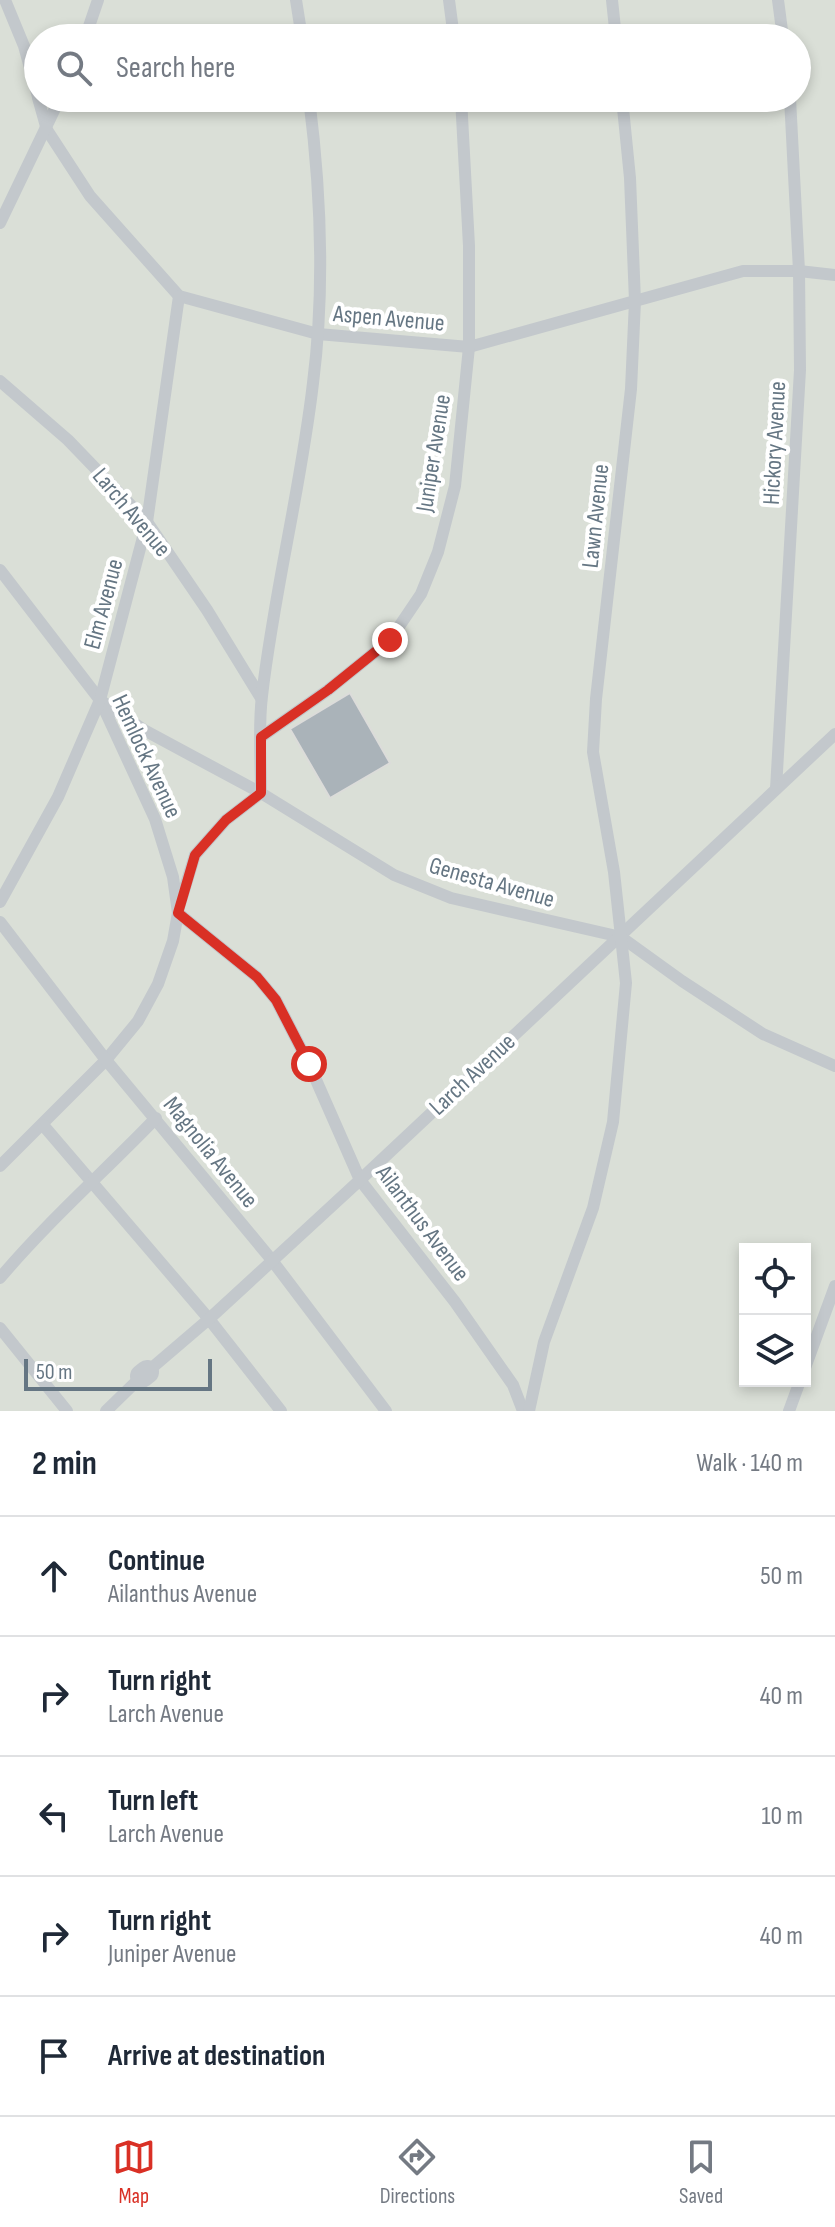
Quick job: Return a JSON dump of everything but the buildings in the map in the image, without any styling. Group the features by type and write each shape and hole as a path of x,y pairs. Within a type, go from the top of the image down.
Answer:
{"lane":[{"path":"5,0 24,46"},
{"path":"90,24 98,0"},
{"path":"296,0 300,24"},
{"path":"449,0 452,24"},
{"path":"612,0 615,24"},
{"path":"778,0 781,24"},
{"path":"42,112 47,130 90,196 179,296"},
{"path":"0,223 54,112"},
{"path":"178,913 195,855 226,820 261,793 261,698 302,465 318,334 320,238 317,160 311,112"},
{"name":"Juniper Avenue","path":"261,737 328,690 390,640 421,594 438,552 455,486 469,347 469,246 462,112"},
{"name":"Lawn Avenue","path":"529,1411 544,1342 593,1208 613,1122 626,983 614,872 593,752 596,699 631,389 635,301 630,178 623,112"},
{"name":"Hickory Avenue","path":"776,789 796,463 799,271 791,112"},
{"name":"Aspen Avenue","path":"179,296 318,334 469,347 743,271 799,271 835,275"},
{"name":"Elm Avenue","path":"0,902 58,797 100,700 147,522 179,296"},
{"name":"Larch Avenue","path":"0,381 68,440 147,522 207,610 261,698"},
{"name":"Hemlock Avenue","path":"0,570 100,700 155,819 173,877 178,913 173,941 158,984 138,1021 106,1060 0,1166"},
{"name":"Genesta Avenue","path":"100,700 144,730 261,793 394,875 464,902 621,937 763,1034 835,1066"},
{"name":"Larch Avenue","path":"106,1411 360,1180 835,734"},
{"path":"0,873 13,882"},
{"name":"Ailanthus Avenue","path":"178,913 257,977 276,1000 309,1064 360,1180 455,1302 513,1385 523,1411"},
{"name":"Magnolia Avenue","path":"0,922 106,1060 271,1259 386,1411"},
{"path":"0,1278 28,1244 156,1118"},
{"path":"43,1125 209,1319 281,1411"},
{"path":"811,1352 835,1286"},
{"path":"0,1328 67,1411"},
{"path":"789,1411 798,1387"}],"shaded area":[{"path":"0,0 835,0 835,1411 0,1411"}],"route":[{"path":"309,1064 276,1000 257,977 178,913 195,855 226,820 261,793 261,737 328,690 390,640"}]}
